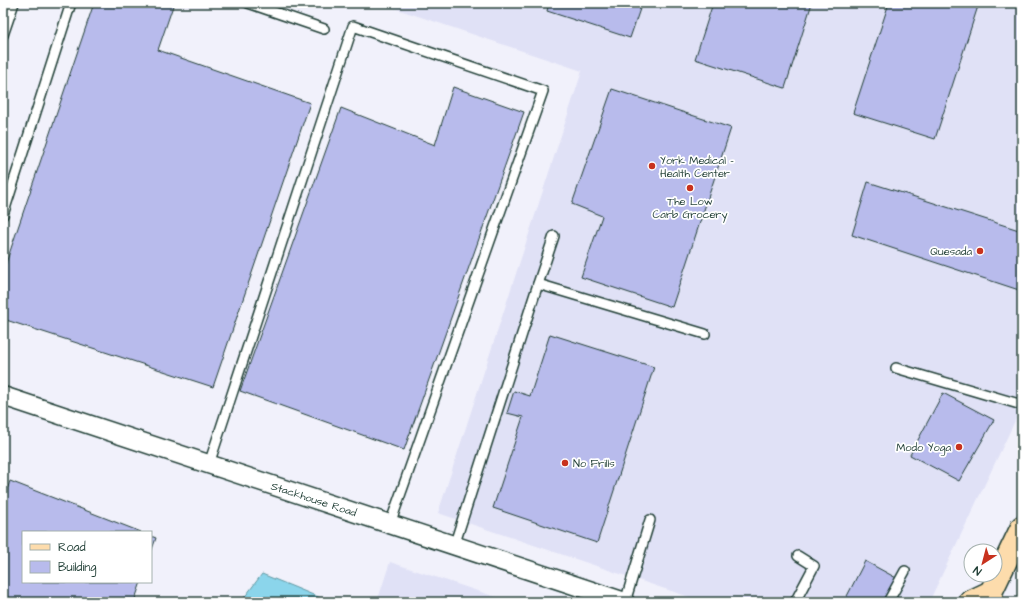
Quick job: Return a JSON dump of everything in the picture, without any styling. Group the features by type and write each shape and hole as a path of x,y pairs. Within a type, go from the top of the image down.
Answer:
{"main road":[{"path":"970,602 992,597 1022,527"}],"street":[{"name":"Stackhouse Road","path":"3,396 617,601"}],"lane":[{"path":"3,35 14,3"},
{"path":"3,215 71,3"},
{"path":"248,3 324,29"},
{"path":"209,464 354,26 542,91 390,524"},
{"path":"454,546 554,236"},
{"path":"538,284 705,334"},
{"path":"896,368 1022,405"},
{"path":"617,601 650,520"},
{"path":"795,602 814,566 798,556"},
{"path":"888,602 904,570"}],"shaded area":[{"path":"379,3 1022,3 1022,406 929,602 704,602 438,513 582,71"},
{"path":"390,562 511,602 377,602"}],"water":[{"path":"262,574 328,601 328,602 241,602"}],"building":[{"path":"94,3 174,3 158,50 310,103 213,387 3,319 3,272"},
{"path":"549,3 642,3 630,38 547,11"},
{"path":"713,3 812,3 785,88 695,59"},
{"path":"889,3 979,3 935,139 853,113"},
{"path":"453,87 524,112 404,450 240,391 341,108 435,145"},
{"name":"York Medical - Health Center","path":"612,89 731,128 672,307 581,277 602,216 572,204"},
{"path":"868,182 1022,231 1022,291 852,235"},
{"name":"No Frills","path":"550,334 654,367 597,543 493,508 523,417 507,413 514,391 530,396"},
{"path":"943,393 994,420 959,481 910,455"},
{"path":"10,481 138,531 22,531 22,583 141,583 134,602 3,602 3,502"},
{"path":"152,536 156,538 152,549"},
{"path":"865,561 900,580 889,602 844,602"}],"place":[{"name":"York Medical - Health Center","path":"652,166"},
{"name":"The Low Carb Grocery","path":"690,188"},
{"name":"Quesada","path":"980,251"},
{"name":"Modo Yoga","path":"959,447"},
{"name":"No Frills","path":"565,463"}]}
